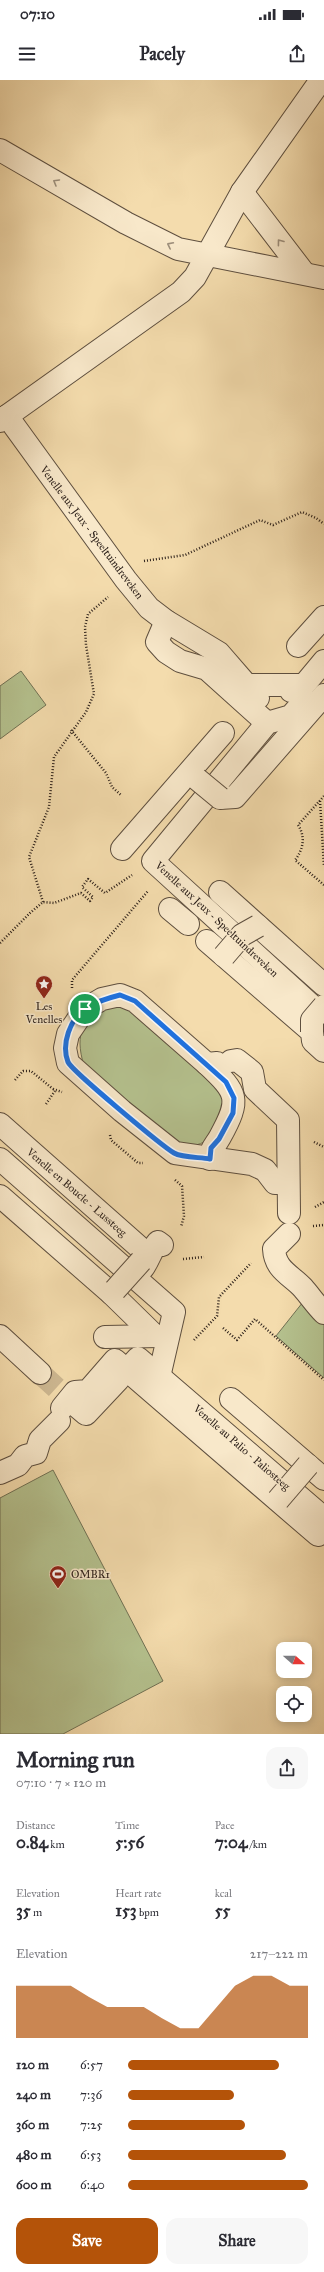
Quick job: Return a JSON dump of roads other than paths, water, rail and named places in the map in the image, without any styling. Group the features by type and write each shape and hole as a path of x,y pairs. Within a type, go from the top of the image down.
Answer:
{"street":[{"path":"3,419 181,292 195,277 242,192 321,80"},
{"path":"0,150 126,223 178,249 314,276"},
{"path":"242,192 314,276"},
{"name":"Venelle aux Jeux - Speeltuindreveken","path":"3,419 132,572 149,608 166,621 219,653 279,699 159,866 318,1024"},
{"path":"298,646 324,617"},
{"path":"166,621 157,642 166,652 180,661 208,669 279,699"},
{"path":"194,775 220,798 235,797 279,699 304,686 324,661"},
{"path":"122,849 194,775 223,733"},
{"path":"220,892 324,986"},
{"path":"170,909 188,924"},
{"path":"224,956 242,935 258,926"},
{"path":"207,940 224,956 318,1024"},
{"path":"210,1159 211,1148 219,1139 233,1113 234,1098 218,1063 135,1001 120,995 102,999 85,1009 68,1034 65,1048 68,1064 122,1111 175,1153 210,1159 252,1164 265,1170 275,1183 288,1183"},
{"path":"318,1024 312,1020 324,1006"},
{"path":"318,1024 313,1041 324,1051"},
{"path":"218,1063 237,1060 252,1072 255,1089 288,1120 287,1229 274,1250 274,1259 281,1270 302,1288 324,1312"},
{"name":"Venelle en Boucle - Lussteeg","path":"0,1124 147,1254 148,1262"},
{"path":"0,1159 148,1262 174,1312 159,1377"},
{"path":"0,1196 114,1292 148,1335"},
{"path":"114,1292 148,1262"},
{"path":"105,1337 148,1335"},
{"path":"148,1335 114,1356 119,1369 278,1500 320,1530"},
{"path":"0,1336 40,1373"},
{"name":"Venelle au Palio - Paliosteeg","path":"119,1369 138,1358 320,1530"},
{"path":"0,1473 18,1465 25,1456 36,1453 40,1440 65,1409 86,1414 119,1369"},
{"path":"119,1369 320,1530"},
{"path":"231,1399 324,1479"},
{"path":"278,1500 308,1465"}],"tunnel":[{"path":"40,1373 73,1403"}],"place":[{"name":"Les Venelles","path":"44,999"},
{"name":"OMBR1","path":"58,1589"}]}
